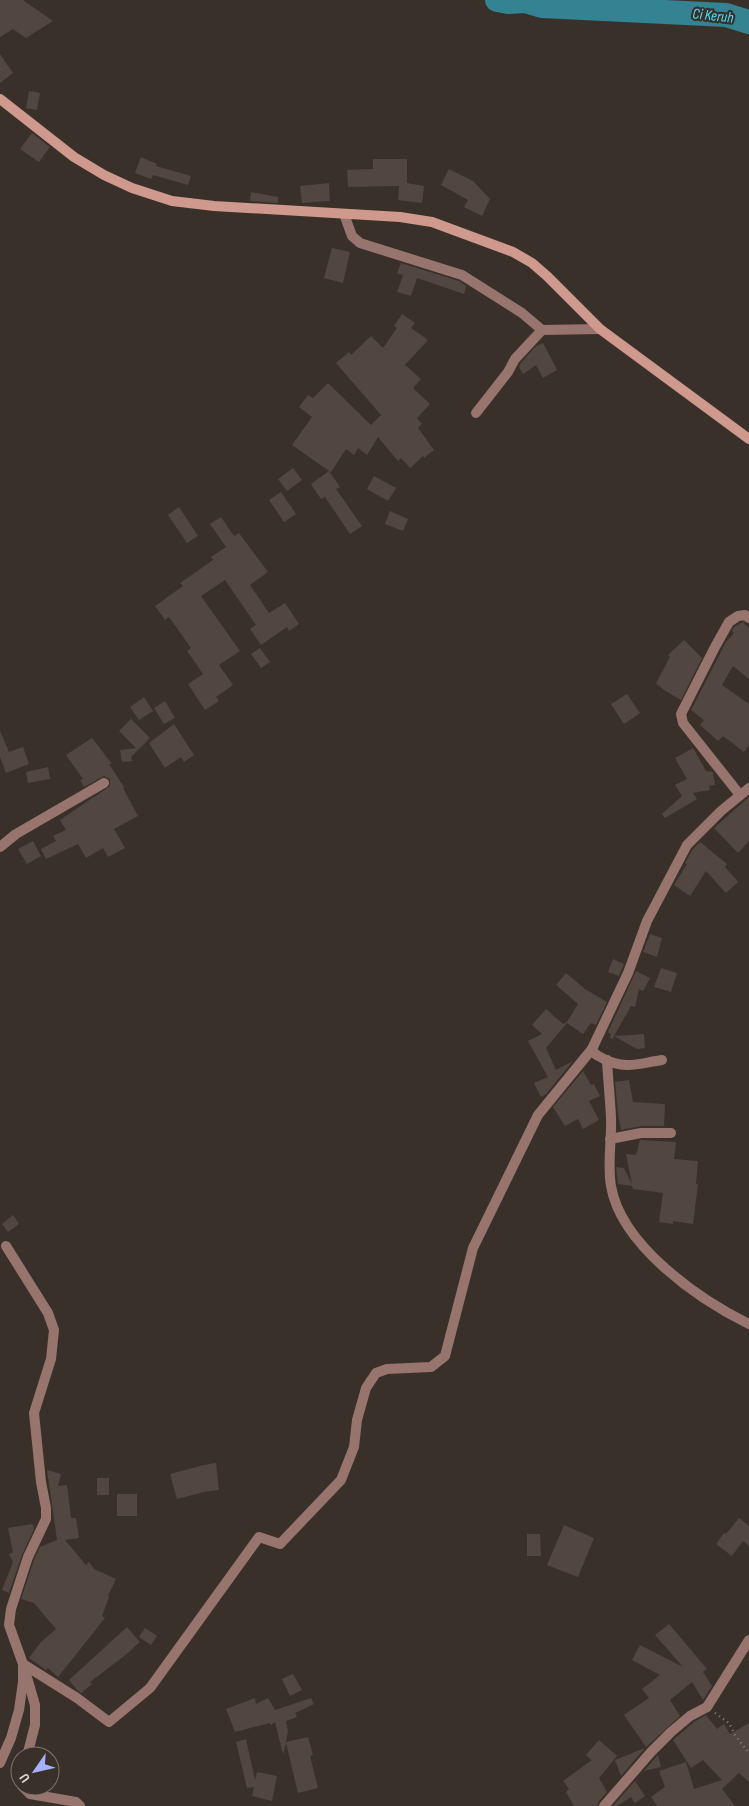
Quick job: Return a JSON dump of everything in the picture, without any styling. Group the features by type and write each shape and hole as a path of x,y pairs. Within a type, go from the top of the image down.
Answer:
{"street":[{"path":"0,100 74,156 104,175 132,188 172,201 214,206 394,216 432,222 513,252 547,276 600,329 749,438"},
{"path":"344,214 352,236 360,243 462,275 522,312 542,330 600,329"},
{"path":"476,413 508,372 515,359 542,330"},
{"path":"740,795 683,722 681,714 729,622 738,616 746,615 749,618"},
{"path":"0,847 27,826 104,782"},
{"path":"23,1664 77,1698 109,1722 150,1688 259,1538 280,1544 340,1480 354,1446 356,1420 366,1388 376,1373 387,1369 431,1367 445,1356 473,1248 538,1115 592,1049 628,972 647,921 683,852 721,811 749,788"},
{"path":"592,1049 594,1054 616,1065 626,1066 662,1060"},
{"path":"606,1060 611,1117 610,1174 614,1200 637,1241 683,1284 732,1316 749,1324"},
{"path":"610,1139 641,1133 671,1133"},
{"path":"6,1246 48,1313 54,1330 51,1359 34,1413 46,1519 28,1557 11,1608 9,1625 23,1664 34,1705 35,1726 30,1746"},
{"path":"604,1806 651,1752 690,1716 707,1707 749,1640"},
{"path":"0,1763 11,1738 19,1710 23,1682 23,1664"},
{"path":"42,1796 76,1802 80,1806"}],"path":[{"path":"707,1707 729,1723 749,1754"}],"building":[{"path":"0,0 23,0 53,21 26,38 13,29 0,37"},
{"path":"0,54 13,73 0,83"},
{"path":"29,91 40,93 37,110 26,108"},
{"path":"32,133 50,147 39,162 20,149"},
{"path":"141,157 157,164 156,166 191,176 188,185 153,175 151,179 135,173"},
{"path":"373,159 407,159 407,183 424,186 422,203 398,200 399,186 348,187 347,170 373,169"},
{"path":"449,169 473,181 490,199 482,216 464,207 468,200 441,185"},
{"path":"329,183 330,201 302,203 300,186"},
{"path":"251,192 278,197 278,203 250,201"},
{"path":"332,248 350,252 343,283 324,278"},
{"path":"401,263 459,281 466,286 464,294 417,278 411,296 397,292 403,275 397,273"},
{"path":"402,314 415,323 411,328 428,340 405,365 421,379 413,388 430,404 417,418 422,424 418,428 434,450 424,458 423,456 410,468 401,458 398,461 378,437 367,455 358,448 354,455 346,449 331,472 292,445 312,417 299,407 308,395 313,398 328,383 371,425 381,415 336,363 349,352 351,355 371,336 383,348 397,328 394,326"},
{"path":"543,343 557,370 543,378 536,365 523,374 519,367 521,363 536,346"},
{"path":"293,468 302,480 287,491 278,479"},
{"path":"329,471 340,487 336,489 362,526 350,534 325,497 321,499 311,484"},
{"path":"374,476 396,488 388,501 367,489"},
{"path":"281,492 296,514 284,522 269,500"},
{"path":"179,507 198,536 187,543 168,515"},
{"path":"390,511 408,519 403,531 385,524"},
{"path":"221,517 234,536 239,533 268,572 250,585 269,613 285,603 299,624 289,631 287,627 261,645 250,629 256,625 225,580 201,596 240,651 219,665 233,685 216,697 219,701 205,710 188,684 203,674 187,651 191,648 169,617 165,620 155,606 183,586 180,583 213,560 211,557 226,547 210,524"},
{"path":"743,622 749,628 749,679 733,666 722,685 749,704 749,745 744,752 723,736 718,741 700,725 704,720 691,710 726,642 734,633 732,631 734,627"},
{"path":"684,640 702,658 681,700 656,683 670,657 668,655"},
{"path":"260,648 270,662 261,668 251,654"},
{"path":"627,694 640,713 624,724 611,704"},
{"path":"144,697 153,711 139,720 130,707"},
{"path":"165,701 175,718 164,724 154,708"},
{"path":"131,719 150,738 131,757 132,761 122,762 120,750 136,748 119,731"},
{"path":"174,724 194,755 184,762 181,757 165,768 149,743"},
{"path":"0,731 9,752 23,747 29,764 6,773 0,757"},
{"path":"92,738 112,764 109,764 124,787 138,816 114,829 125,848 108,857 103,848 86,858 78,844 46,859 41,849 56,841 53,836 66,830 60,820 110,786 110,779 104,776 84,787 80,780 83,779 66,755"},
{"path":"693,748 706,771 713,772 715,785 709,786 710,790 693,793 697,799 665,818 662,814 682,796 675,785 687,779 675,758"},
{"path":"48,767 50,779 28,783 26,772"},
{"path":"749,797 749,841 738,853 714,828"},
{"path":"33,841 41,856 27,864 18,849"},
{"path":"700,842 727,864 725,867 738,882 726,893 706,871 690,896 674,885 687,864 685,863 693,849"},
{"path":"650,934 662,938 657,957 643,952"},
{"path":"613,959 624,964 619,976 608,972"},
{"path":"661,968 677,973 671,992 654,987"},
{"path":"636,971 650,978 643,991 639,989 635,1007 631,1006 613,1039 610,1038 611,1034 608,1032"},
{"path":"566,973 585,989 607,1002 596,1025 591,1023 583,1034 567,1023 546,1048 556,1070 573,1061 546,1094 541,1097 534,1083 548,1077 528,1041 542,1034 532,1025 546,1009 563,1024 567,1022 578,1004 556,985"},
{"path":"644,1034 645,1048 637,1049 614,1036"},
{"path":"583,1071 591,1085 594,1084 600,1096 589,1101 599,1120 583,1129 578,1119 565,1126 553,1107"},
{"path":"629,1080 633,1102 665,1104 664,1126 641,1126 621,1130 615,1082"},
{"path":"640,1140 676,1142 674,1159 698,1161 696,1184 698,1184 693,1224 673,1221 673,1224 659,1222 663,1193 633,1189 632,1186 618,1184 616,1167 624,1168 632,1184 626,1154 636,1155"},
{"path":"13,1215 19,1224 8,1232 2,1224"},
{"path":"216,1463 219,1490 177,1499 170,1474"},
{"path":"47,1470 61,1474 58,1486 67,1485 71,1518 76,1518 79,1538 65,1540 86,1565 89,1562 94,1569 116,1579 102,1616 105,1618 58,1677 48,1668 46,1670 29,1658 41,1642 56,1629 34,1603 21,1599 40,1547 57,1540"},
{"path":"97,1478 109,1478 109,1495 97,1495"},
{"path":"117,1494 137,1494 137,1516 117,1516"},
{"path":"739,1518 749,1526 749,1546 743,1541 732,1556 716,1544"},
{"path":"33,1524 34,1529 22,1555 9,1593 2,1590 13,1562 9,1554 13,1552 8,1528"},
{"path":"564,1525 594,1538 578,1577 547,1565"},
{"path":"527,1534 540,1534 541,1556 527,1556"},
{"path":"669,1624 707,1669 703,1672 712,1686 703,1700 692,1682 670,1700 680,1716 646,1747 624,1715 649,1698 642,1689 660,1675 632,1660 640,1645 683,1667 655,1635"},
{"path":"127,1627 140,1642 90,1682 92,1684 81,1693 69,1680"},
{"path":"145,1628 157,1636 151,1645 139,1637"},
{"path":"293,1674 302,1690 290,1696 282,1679"},
{"path":"255,1698 256,1704 268,1698 275,1710 311,1698 314,1704 295,1713 297,1717 286,1721 288,1731 286,1742 308,1737 313,1755 310,1756 318,1788 298,1793 286,1743 283,1754 275,1722 271,1725 270,1723 235,1732 226,1709"},
{"path":"706,1715 717,1729 724,1724 730,1734 749,1723 749,1782 739,1773 722,1789 735,1806 657,1806 651,1797 665,1787 659,1771 686,1762 694,1789 722,1780 703,1760 691,1768 673,1740 694,1722"},
{"path":"246,1739 255,1780 257,1772 277,1776 272,1801 252,1796 254,1787 247,1788 236,1742"},
{"path":"599,1740 617,1756 599,1778 607,1792 597,1806 574,1806 566,1792 569,1789 563,1781 592,1760 586,1755"},
{"path":"645,1748 621,1776 615,1760"},
{"path":"658,1755 661,1767 644,1771 656,1757"},
{"path":"635,1781 645,1796 635,1803 631,1797 617,1806 613,1806"}],"waterway":[{"name":"Ci Keruh","path":"497,0 508,2 525,1 542,6 726,15 749,22"}]}
